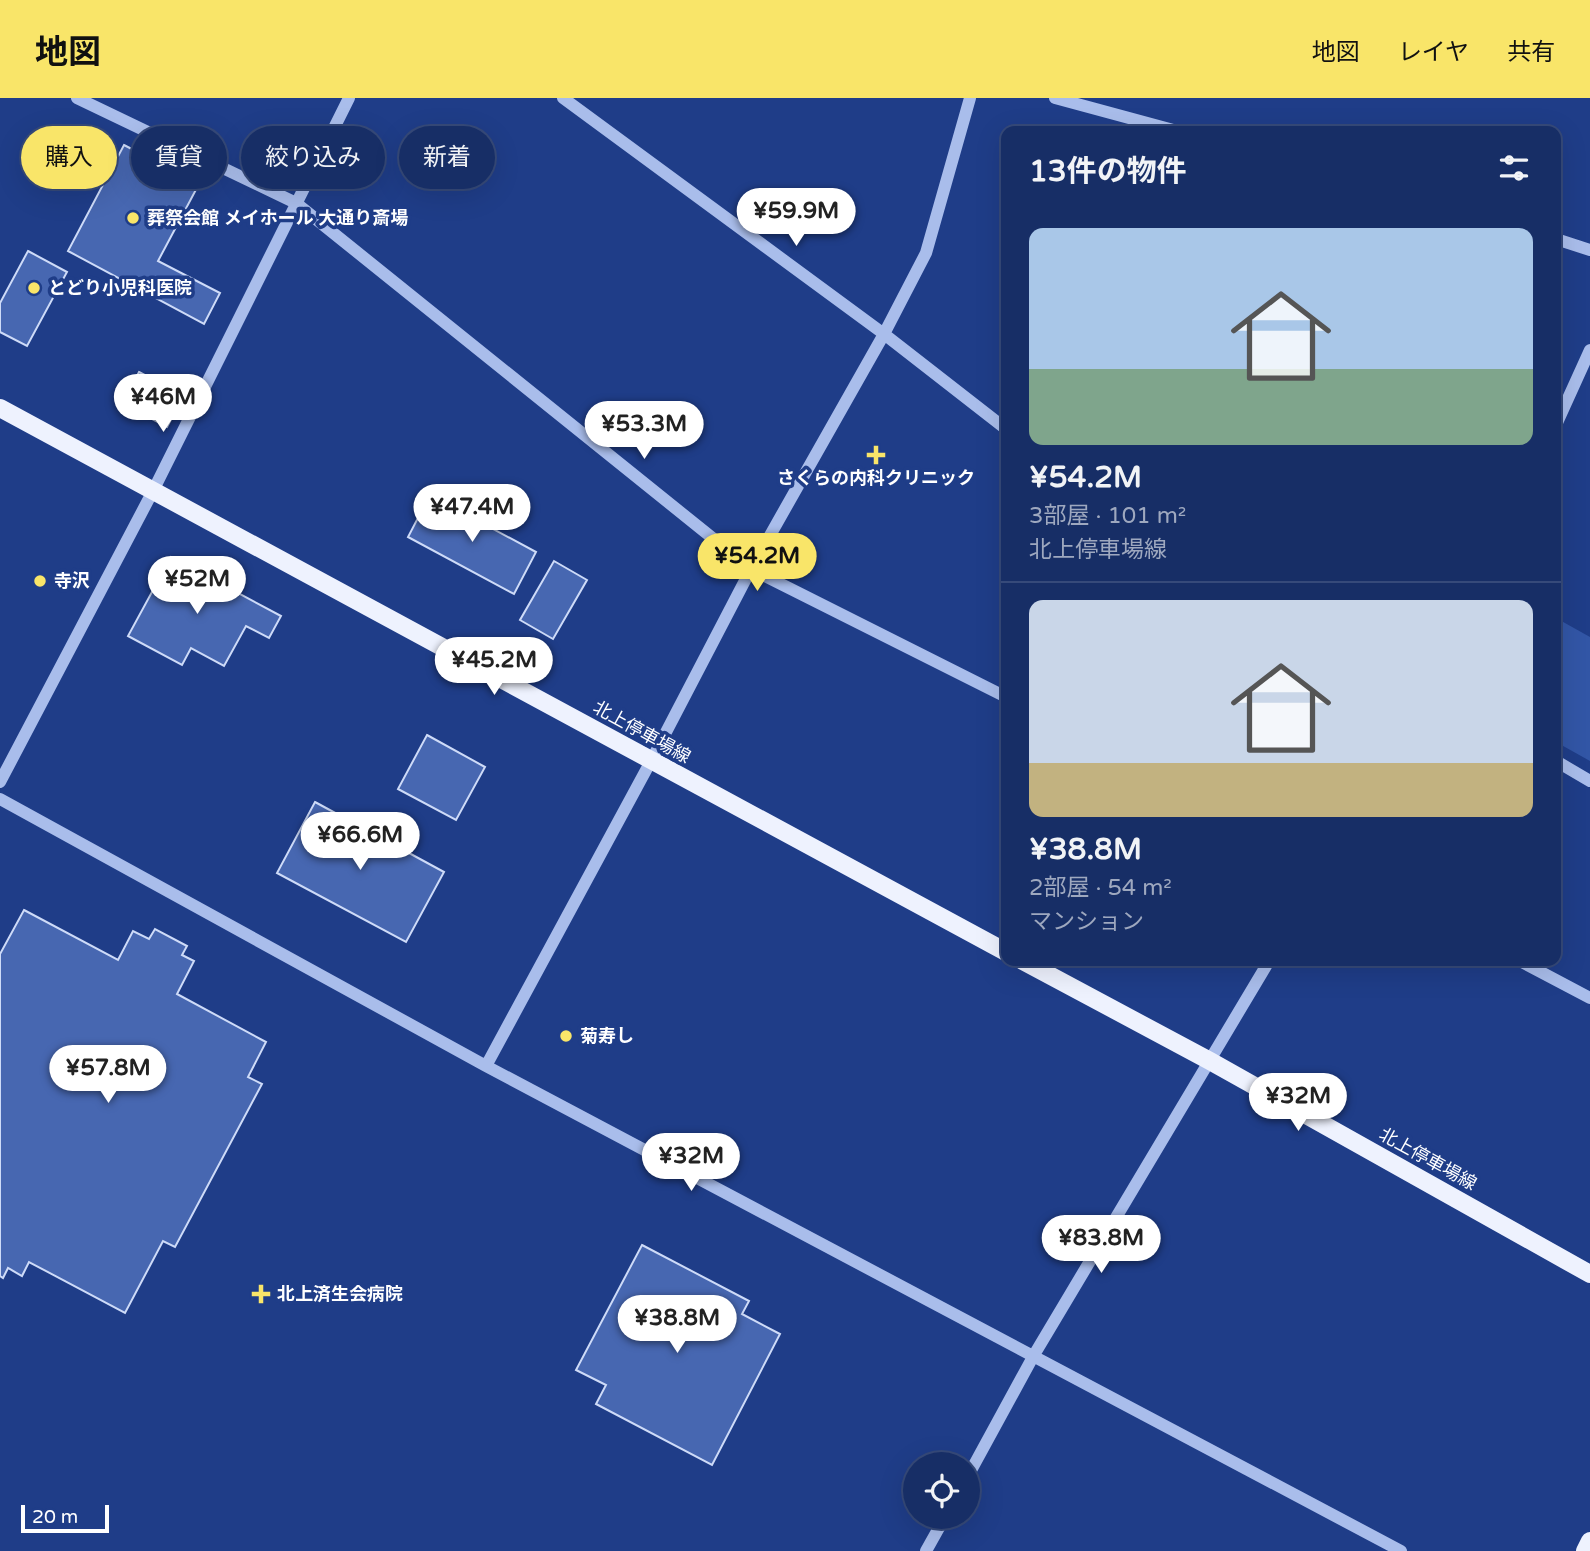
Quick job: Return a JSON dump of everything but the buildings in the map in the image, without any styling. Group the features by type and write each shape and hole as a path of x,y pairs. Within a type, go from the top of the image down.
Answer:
{"main road":[{"name":"北上停車場線","path":"0,408 1001,949"},
{"name":"北上停車場線","path":"1032,966 1210,1061 1590,1274"},
{"path":"1585,1551 1590,1541"}],"street":[{"path":"77,98 296,204 751,569 1001,694"},
{"path":"0,782 154,489 349,98"},
{"path":"563,98 884,334 1001,425"},
{"path":"486,1066 751,569 884,334 926,253 970,98"},
{"path":"1055,98 1159,126"},
{"path":"1561,241 1590,250"},
{"path":"1561,414 1590,351"},
{"path":"1561,764 1590,781"},
{"path":"0,799 486,1066 1401,1551"},
{"path":"980,1454 1034,1355 1266,966"},
{"path":"1529,966 1590,998"},
{"path":"926,1551 938,1529"}],"shaded area":[{"path":"1561,621 1590,637 1590,761 1561,745"}],"place":[{"name":"葬祭会館 メイホール 大通り斎場","path":"133,218"},
{"name":"とどり小児科医院","path":"34,288"},
{"name":"さくらの内科クリニック","path":"876,455"},
{"name":"寺沢","path":"40,581"},
{"name":"菊寿し","path":"566,1036"},
{"name":"北上済生会病院","path":"261,1294"}]}
